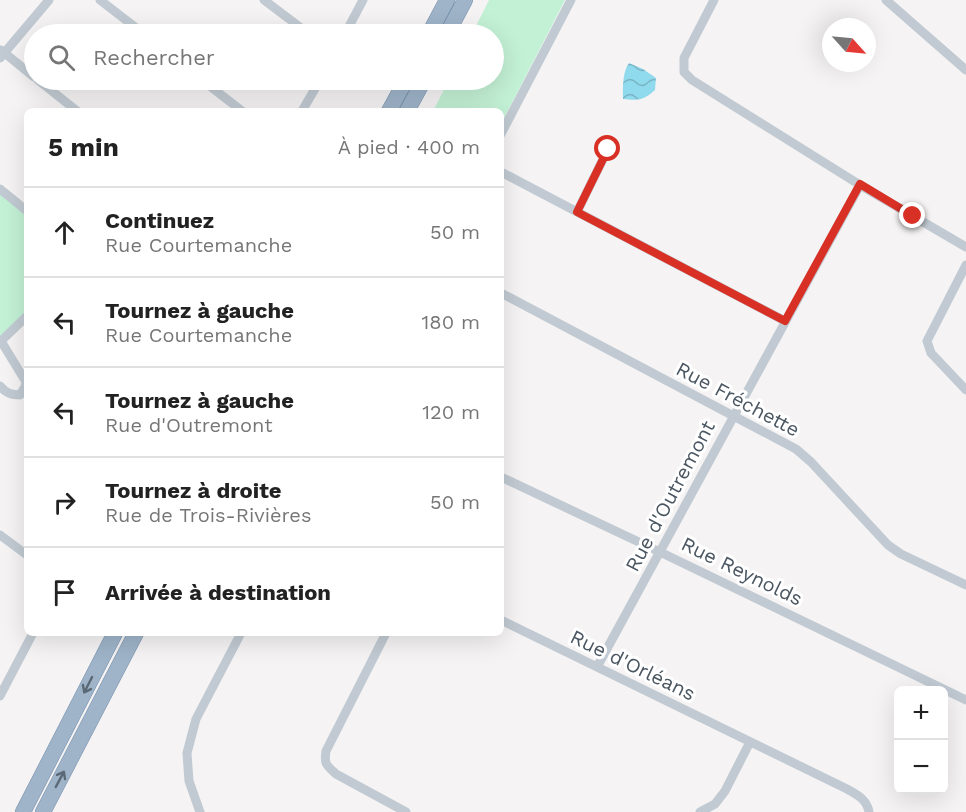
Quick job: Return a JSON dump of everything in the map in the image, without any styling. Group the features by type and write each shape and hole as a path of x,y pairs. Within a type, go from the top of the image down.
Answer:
{"highway":[{"path":"434,24 447,0"},
{"path":"452,24 465,0"},
{"path":"391,108 401,90"},
{"path":"409,108 419,90"},
{"path":"22,812 113,636"},
{"path":"43,812 134,636"}],"street":[{"path":"27,24 49,0"},
{"path":"100,0 131,24"},
{"path":"264,0 296,24"},
{"path":"350,24 363,0"},
{"path":"504,128 571,0"},
{"path":"714,0 684,58 684,72 692,80 966,247"},
{"path":"886,0 966,70"},
{"path":"24,28 1,53 24,69"},
{"path":"51,90 73,108"},
{"path":"215,90 238,108"},
{"path":"304,108 314,90"},
{"path":"577,212 608,149"},
{"path":"504,174 785,321"},
{"name":"Rue d'Outremont","path":"597,667 860,184"},
{"path":"0,189 24,209"},
{"path":"966,266 927,341 931,353 966,390"},
{"name":"Rue Fréchette","path":"504,295 796,449 811,462 888,545 901,554 966,585"},
{"path":"24,319 0,342 24,379"},
{"path":"0,386 5,392 13,395 20,395 24,390"},
{"name":"Rue Reynolds","path":"504,478 966,700"},
{"path":"0,535 24,553"},
{"name":"Rue d'Orléans","path":"504,621 862,797 869,812"},
{"path":"1,691 31,636"},
{"path":"200,812 189,781 187,753 189,742 196,719 239,636"},
{"path":"384,636 326,751 325,761 336,774 405,812"},
{"path":"700,812 715,804 725,791 750,741"}],"green space":[{"path":"489,0 565,0 504,118 504,108 435,108 444,90 504,90 504,24 477,24"},
{"path":"0,192 24,211 24,314 0,336"}],"water":[{"path":"629,63 656,78 655,90 644,98 623,99 624,76"}],"route":[{"path":"608,149 577,212 785,321 860,184 913,216"}]}
